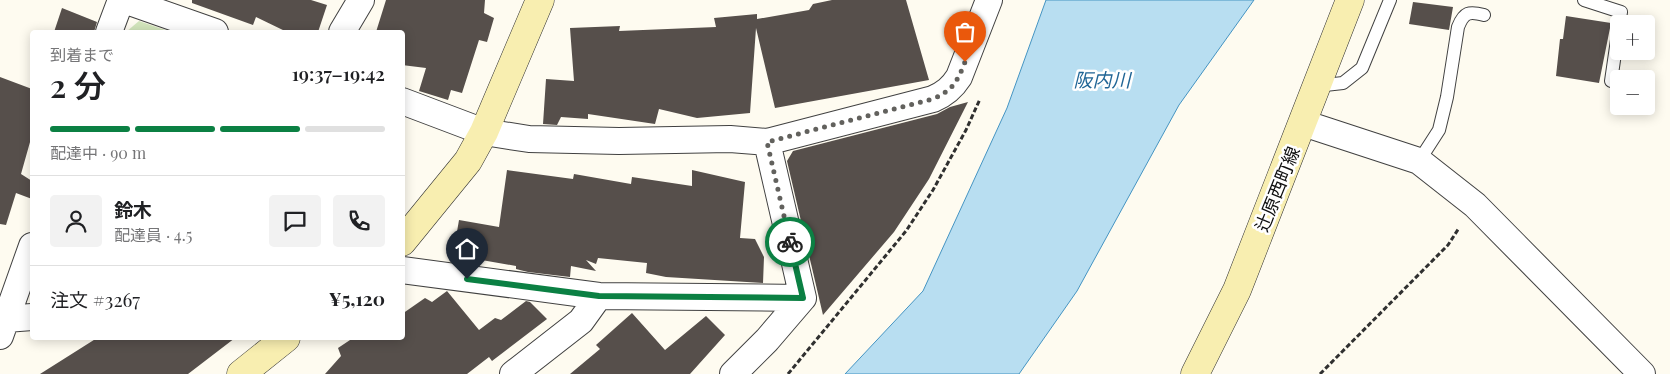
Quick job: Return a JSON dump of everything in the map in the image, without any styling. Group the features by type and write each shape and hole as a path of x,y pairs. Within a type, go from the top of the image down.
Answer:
{"main road":[{"path":"405,238 468,161 484,132 540,0"},
{"name":"辻原西町線","path":"1195,374 1237,290 1350,0"},
{"path":"241,374 284,340"}],"street":[{"path":"110,30 122,0 209,30"},
{"path":"343,30 361,0"},
{"path":"405,102 484,132 529,139 619,141 730,139 767,142 933,99 945,94 959,77 989,0"},
{"path":"1303,123 1419,161 1475,205 1642,374"},
{"path":"767,142 803,298"},
{"path":"3,328 30,252"},
{"path":"405,270 599,296 803,298"},
{"path":"513,374 581,321 599,296"},
{"path":"733,374 767,340 803,298"},
{"path":"3,328 30,318"}],"lane":[{"path":"1316,86 1342,82 1362,68 1390,0"},
{"path":"1584,0 1621,12 1621,15"},
{"path":"1419,161 1439,130 1461,19 1467,13 1484,14"}],"path":[{"path":"788,374 906,231 933,190 966,130 982,94"},
{"path":"1320,374 1448,245 1475,205"}],"green space":[{"path":"139,21 165,30 128,30"}],"water":[{"name":"阪内川","path":"1046,0 1254,0 1179,105 1077,291 1019,374 845,374 923,291 1007,108"}],"building":[{"path":"192,0 311,0 327,5 319,30 283,30 256,17 253,25 192,3"},
{"path":"386,0 485,0 484,13 494,18 487,42 479,40 462,93 451,90 448,100 419,91 426,68 405,65 405,30 377,30"},
{"path":"832,0 906,0 929,80 775,108 756,28 750,113 697,118 659,109 655,124 588,114 588,119 561,117 557,125 543,124 546,79 574,81 570,28 620,26 619,31 716,27 714,18 757,14 757,19 809,10 813,4"},
{"path":"1413,2 1453,7 1449,30 1409,24"},
{"path":"62,8 97,22 95,30 55,30"},
{"path":"1566,16 1610,23 1599,83 1556,76 1560,39 1563,39"},
{"path":"0,77 30,88 30,142 21,174 30,180 30,198 16,193 6,225 0,224"},
{"path":"968,102 929,179 894,232 823,315 787,161 793,151 937,114 950,107"},
{"path":"507,170 573,179 574,174 631,184 632,177 692,186 692,170 745,182 740,238 755,239 764,257 763,283 666,277 646,273 647,263 598,258 596,264 586,260 596,271 571,266 570,277 528,272 516,269 516,266 453,255 459,220 499,227"},
{"path":"447,291 479,330 495,318 501,320 526,301 530,302 547,319 492,361 489,357 467,374 325,374 341,356 338,348 350,340 405,340 405,312 425,298 432,302"},
{"path":"632,313 665,350 706,316 725,335 690,374 570,374 600,349 596,345"},
{"path":"94,340 232,340 188,374 40,374"}],"way so far":[{"path":"790,242 767,142 933,99 945,94 953,86 965,62"}],"route":[{"path":"467,279 599,296 803,298 790,242"}]}
